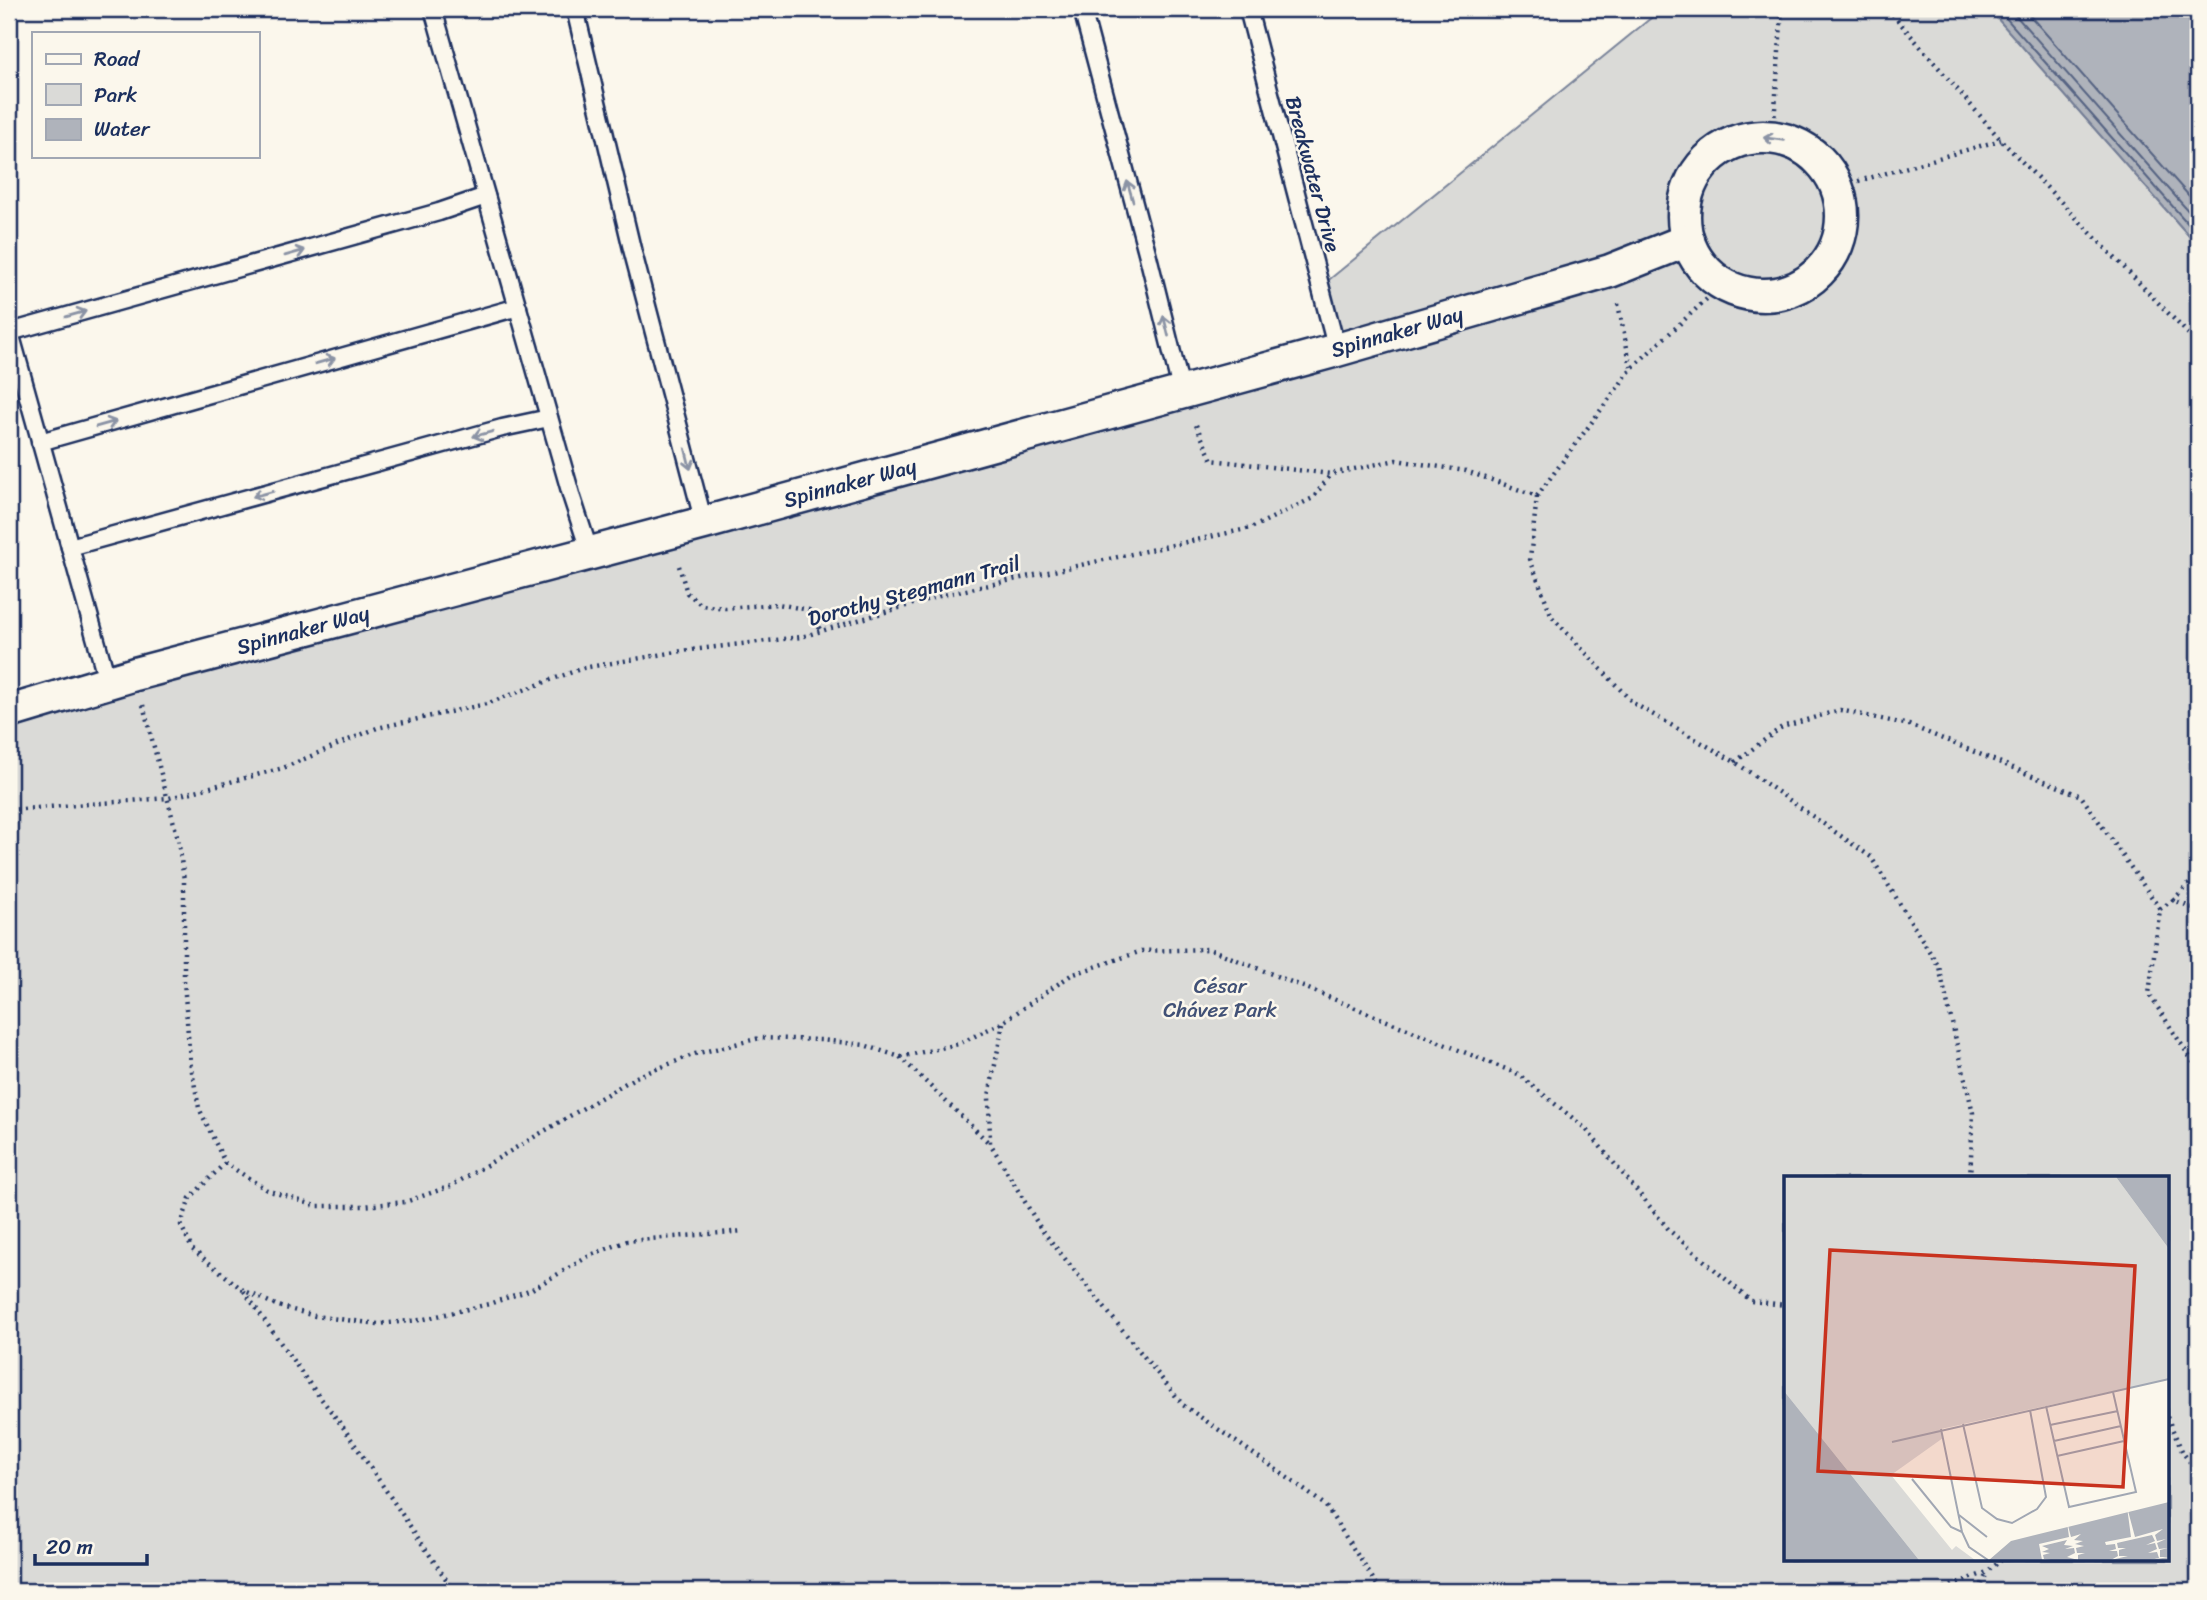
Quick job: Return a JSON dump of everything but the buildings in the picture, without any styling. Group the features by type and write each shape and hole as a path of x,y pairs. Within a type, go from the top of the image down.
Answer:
{"street":[{"path":"1773,137 1794,142 1828,169 1838,187 1842,211 1840,236 1830,258 1815,276 1794,289 1769,294 1745,292 1723,284 1707,272 1688,240 1684,215 1688,188 1702,166 1722,148 1746,138 1773,137"},
{"name":"Spinnaker Way","path":"9,712 122,679 1338,350 1610,271 1688,240"}],"lane":[{"path":"433,9 590,553"},
{"path":"575,9 632,249 704,523"},
{"path":"1082,9 1182,393"},
{"name":"Breakwater Drive","path":"1248,9 1338,350"},
{"path":"122,679 70,547 9,330 439,212 486,196"},
{"path":"40,442 518,307"},
{"path":"70,547 502,428 549,418"}],"path":[{"path":"1773,137 1782,9"},
{"path":"1888,9 2001,140 2198,344"},
{"path":"1838,187 2001,140"},
{"path":"1610,271 1632,368"},
{"path":"1723,284 1632,368 1537,496 1530,559 1552,617 1633,703 1735,762 1871,857 1939,967 1973,1114 1970,1176"},
{"path":"1182,393 1212,460 1331,474 1396,460 1466,471 1537,496"},
{"name":"Dorothy Stegmann Trail","path":"9,810 169,798 282,768 377,728 485,704 583,668 682,651 801,637 943,596 1251,528 1313,498 1331,474"},
{"path":"669,531 687,593 702,605 725,608 778,604 809,610 821,631"},
{"path":"122,679 169,798 178,839 184,880 184,981 190,1061 199,1108 225,1163 267,1191 316,1206 363,1206 405,1202 452,1186 636,1077 695,1054 760,1038 822,1040 864,1045 900,1057 990,1143 1041,1229 1183,1405 1325,1506 1381,1591"},
{"path":"1735,762 1782,727 1840,710 1909,725 2081,796 2160,909 2149,994 2198,1068"},
{"path":"2160,909 2173,900 2198,874"},
{"path":"2173,900 2198,910"},
{"path":"900,1057 959,1044 1003,1022 1071,975 1142,951 1210,949 1518,1074 1585,1128 1680,1240 1751,1301 1784,1305"},
{"path":"990,1143 989,1096 1003,1022"},
{"path":"225,1163 190,1198 181,1225 192,1249 243,1290 278,1306 315,1316 378,1324 420,1320 489,1304 532,1289 591,1255 627,1241 744,1231"},
{"path":"243,1290 343,1427 454,1591"},
{"path":"2168,1418 2183,1453 2198,1472"},
{"path":"1938,1591 1987,1572 1999,1562"},
{"path":"1979,1591 1987,1572"}],"green space":[{"name":"César Chávez Park","path":"1662,9 1989,9 2198,246 2198,1591 9,1591 9,712 1337,350 1320,287"}],"water":[{"path":"1989,9 2198,9 2198,246"}]}
